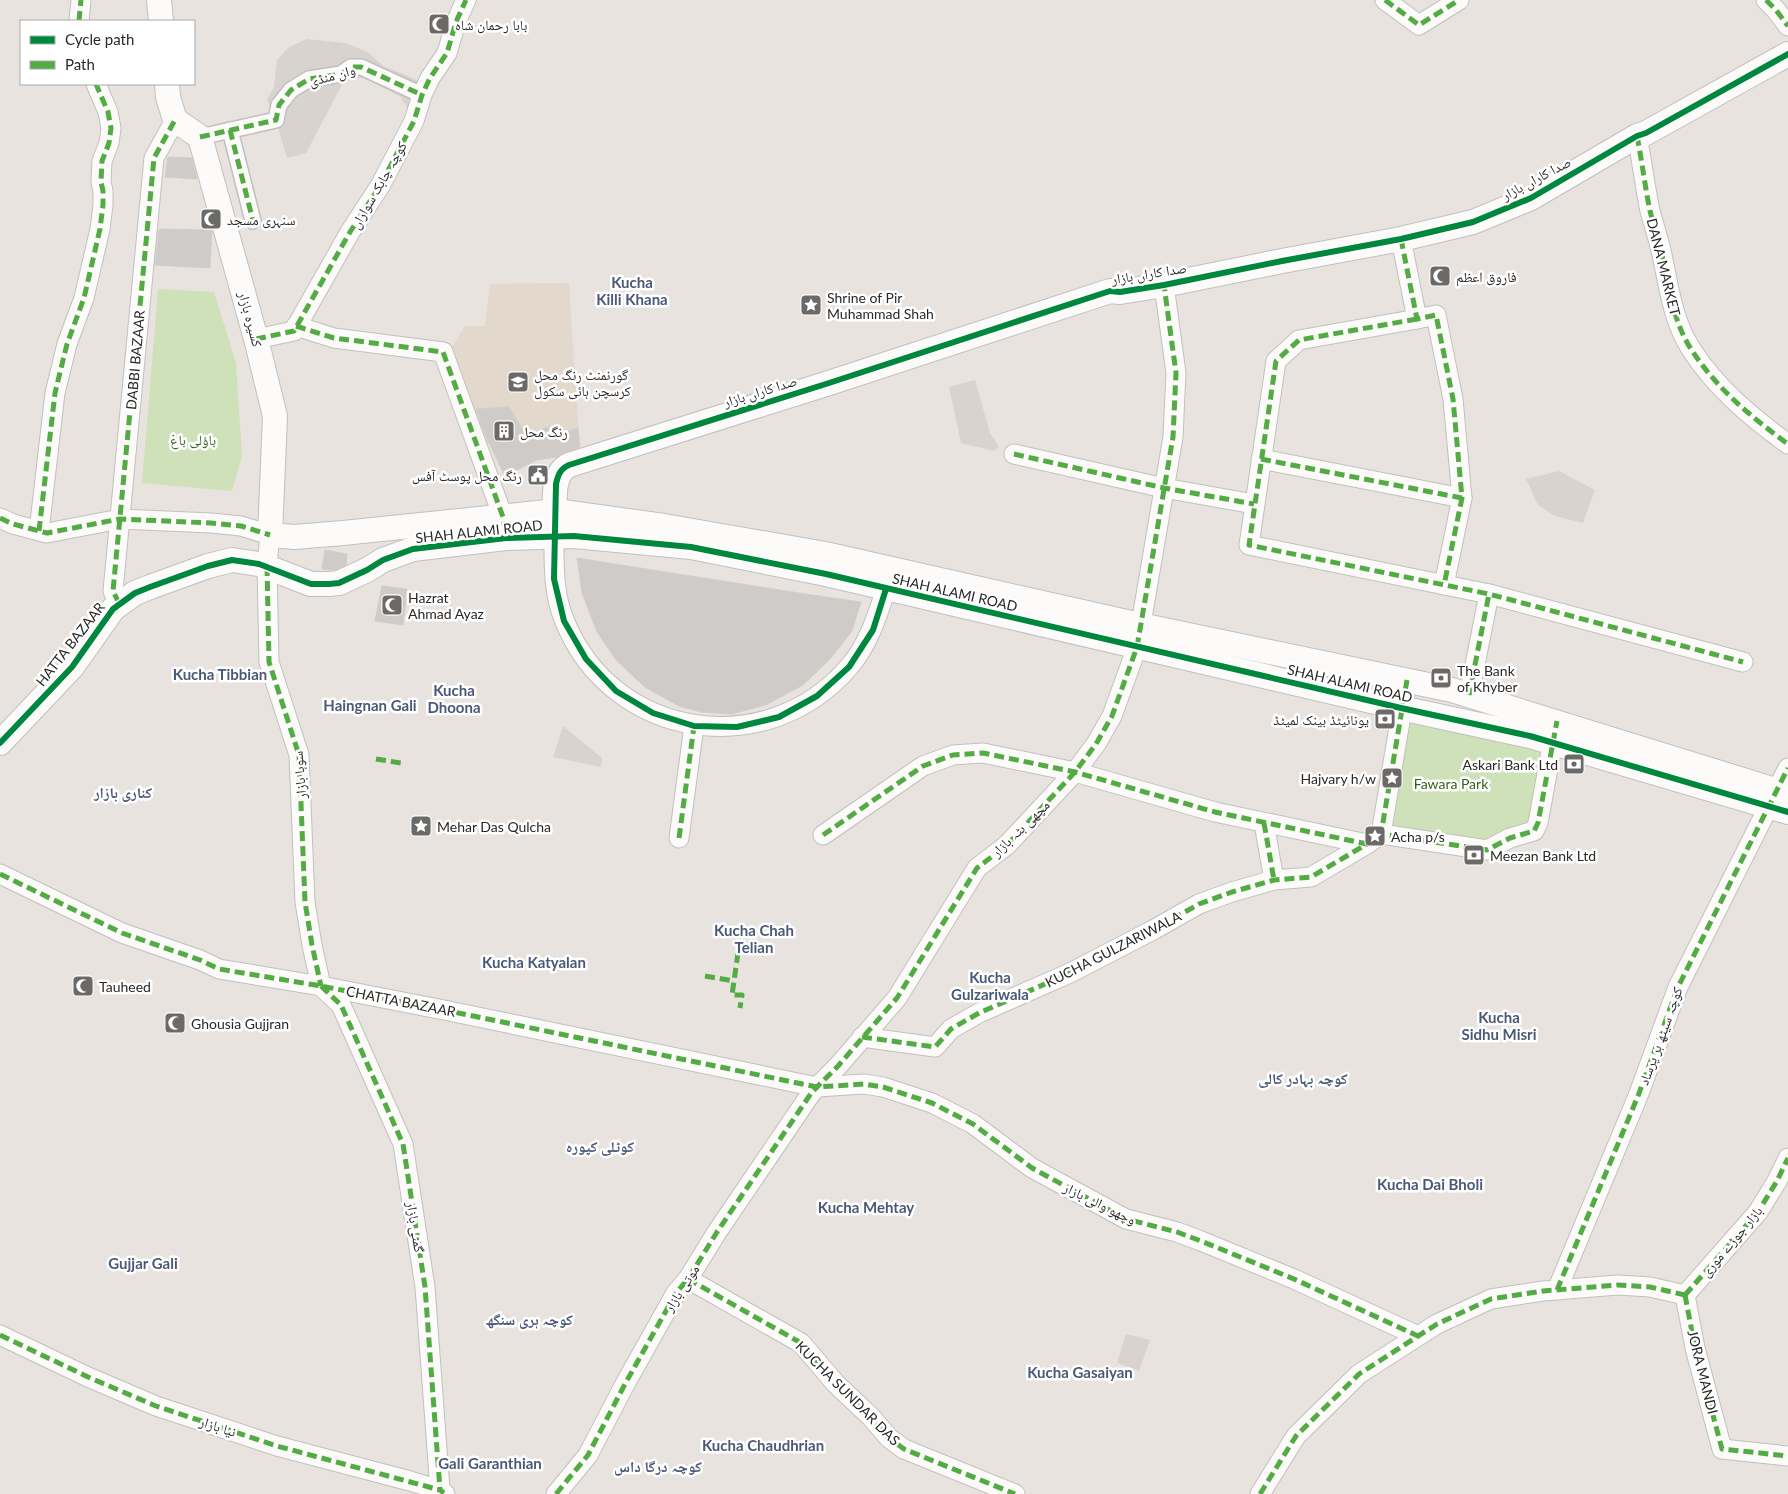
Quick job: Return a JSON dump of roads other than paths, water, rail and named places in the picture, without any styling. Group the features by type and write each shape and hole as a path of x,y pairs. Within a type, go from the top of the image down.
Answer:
{"street":[{"path":"79,20 81,0"},
{"path":"159,0 161,20"},
{"name":"کوچہ چابک سواراں","path":"296,326 350,232 380,186 414,121 422,95 430,78 447,53 456,22 466,0"},
{"path":"1385,0 1419,25 1459,0"},
{"path":"1766,0 1788,26"},
{"name":"صدا کاراں بازار","path":"554,536 556,484 562,468 568,465 1110,292 1164,285 1400,239 1473,222 1531,198 1637,136 1646,134 1788,54"},
{"name":"وان منڈی","path":"200,137 276,120 280,105 291,90 309,79 341,74 351,66 362,67 422,95"},
{"path":"39,531 55,393 67,344 84,298 100,229 103,198 101,182 102,162 109,143 111,128 108,112 96,85"},
{"path":"167,85 168,97 175,120 200,137"},
{"name":"DABBI BAZAAR","path":"119,603 113,591 154,158 175,120"},
{"path":"230,130 253,221"},
{"name":"DANA MARKET","path":"1637,136 1650,212 1662,255 1675,316 1686,340 1716,383 1746,412 1788,444"},
{"name":"کسیرہ بازار","path":"200,137 256,339 275,416 270,535"},
{"path":"1400,239 1417,319"},
{"name":"مچھی ہٹہ بازار","path":"816,1087 897,998 976,868 1007,845 1074,772 1096,744 1112,716 1138,636 1173,437 1176,373 1164,285"},
{"path":"1444,585 1462,498 1453,399 1436,316 1299,340 1276,362 1249,545 1444,585 1488,594 1742,662"},
{"path":"256,339 294,331 296,326 334,338 443,352 504,528"},
{"path":"1014,454 1164,488 1254,504"},
{"path":"1262,459 1462,498"},
{"name":"SHAH ALAMI ROAD","path":"119,603 135,593 224,561 242,560 267,566 311,584 330,584 339,582 367,570 383,560 413,549 504,528 556,511 664,526 825,554 1402,708 1530,736 1555,733"},
{"name":"SHAH ALAMI ROAD","path":"0,518 12,524 47,533 120,519 241,526 270,535 294,537 343,533 504,528 554,536 608,538 691,548 826,574 886,589 1138,636 1408,680 1468,695 1555,733 1781,801"},
{"name":"سوہا بازار","path":"270,535 267,566 269,662 299,755 306,902 312,945 321,986"},
{"path":"554,536 554,579 564,621 586,659 616,691 653,713 694,726 737,727 779,717 817,696 849,667 873,630 886,589"},
{"path":"1468,695 1488,594"},
{"name":"HATTA BAZAAR","path":"0,743 72,667 107,615 119,603"},
{"path":"1374,839 1408,680"},
{"path":"679,838 694,726"},
{"path":"823,835 923,766 953,755 982,753 1074,772 1215,812 1264,823 1374,839 1487,850 1510,838 1534,831 1538,823 1555,733"},
{"name":"کوچہ سیٹھ ہر پرساد","path":"1557,1290 1638,1096 1678,987 1705,930 1743,860 1781,801 1788,768"},
{"path":"1264,823 1274,880"},
{"name":"KUCHA GULZARIWALA","path":"862,1038 935,1047 951,1029 979,1013 1070,973 1199,904 1274,880 1311,877 1374,839"},
{"name":"CHATTA BAZAAR","path":"0,874 122,933 200,960 219,969 321,986 618,1045 816,1087"},
{"name":"گمٹی بازار","path":"321,986 341,1005 402,1144 426,1286 436,1491"},
{"name":"وچھو والی بازار","path":"816,1087 864,1084 883,1087 932,1103 973,1124 1032,1168 1126,1219 1177,1232 1269,1268 1343,1300 1418,1336"},
{"name":"موتی بازار","path":"556,1494 588,1455 654,1330 676,1293 688,1279 760,1168 816,1087"},
{"name":"بازار جوڑے موری","path":"1685,1295 1758,1212 1777,1181 1788,1158"},
{"name":"KUCHA SUNDAR DAS","path":"688,1279 801,1343 836,1384 871,1417 889,1438 904,1449 1014,1494"},
{"path":"1260,1494 1296,1436 1359,1374 1437,1324 1491,1299 1557,1290 1618,1285 1650,1287 1685,1295"},
{"name":"JORA MANDI","path":"1685,1295 1695,1348 1722,1449 1788,1456"},
{"name":"نیا بازار","path":"0,1335 156,1406 277,1446 436,1491"}],"place":[{"name":"بابا رحمان شاہ","path":"439,24"},
{"name":"سنہری مسجد","path":"211,219"},
{"name":"فاروق اعظم","path":"1440,276"},
{"name":"Shrine of Pir Muhammad Shah","path":"811,305"},
{"name":"گورنمنٹ رنگ محل کرسچن ہائی سکول","path":"518,382"},
{"name":"رنگ محل","path":"504,431"},
{"name":"رنگ محل پوسٹ آفس","path":"538,475"},
{"name":"Hazrat Ahmad Ayaz","path":"392,605"},
{"name":"The Bank of Khyber","path":"1441,678"},
{"name":"یونائیٹڈ بینک لمیٹڈ","path":"1385,719"},
{"name":"Askari Bank Ltd","path":"1574,764"},
{"name":"Hajvary h/w","path":"1392,778"},
{"name":"Mehar Das Qulcha","path":"421,826"},
{"name":"Acha p/s","path":"1375,836"},
{"name":"Meezan Bank Ltd","path":"1474,855"},
{"name":"Tauheed","path":"83,986"},
{"name":"Ghousia Gujjran","path":"175,1023"}],"district":[{"name":"Kucha Killi Khana","path":"632,290"},
{"name":"Kucha Tibbian","path":"220,674"},
{"name":"Kucha Dhoona","path":"454,698"},
{"name":"Haingnan Gali","path":"370,705"},
{"name":"کناری بازار","path":"123,792"},
{"name":"Kucha Chah Telian","path":"754,938"},
{"name":"Kucha Katyalan","path":"534,962"},
{"name":"Kucha Gulzariwala","path":"990,986"},
{"name":"Kucha Sidhu Misri","path":"1499,1026"},
{"name":"کوچہ بہادر کالی","path":"1303,1078"},
{"name":"کوٹلی کپورہ","path":"600,1146"},
{"name":"Kucha Dai Bholi","path":"1430,1184"},
{"name":"Kucha Mehtay","path":"866,1207"},
{"name":"Gujjar Gali","path":"143,1263"},
{"name":"کوچہ ہری سنگھ","path":"529,1319"},
{"name":"Kucha Gasaiyan","path":"1080,1372"},
{"name":"Kucha Chaudhrian","path":"763,1445"},
{"name":"Gali Garanthian","path":"490,1463"},
{"name":"کوچہ درگا داس","path":"658,1466"}],"park label":[{"name":"باؤلی باغ","path":"193,439"},
{"name":"Fawara Park","path":"1451,783"}]}
